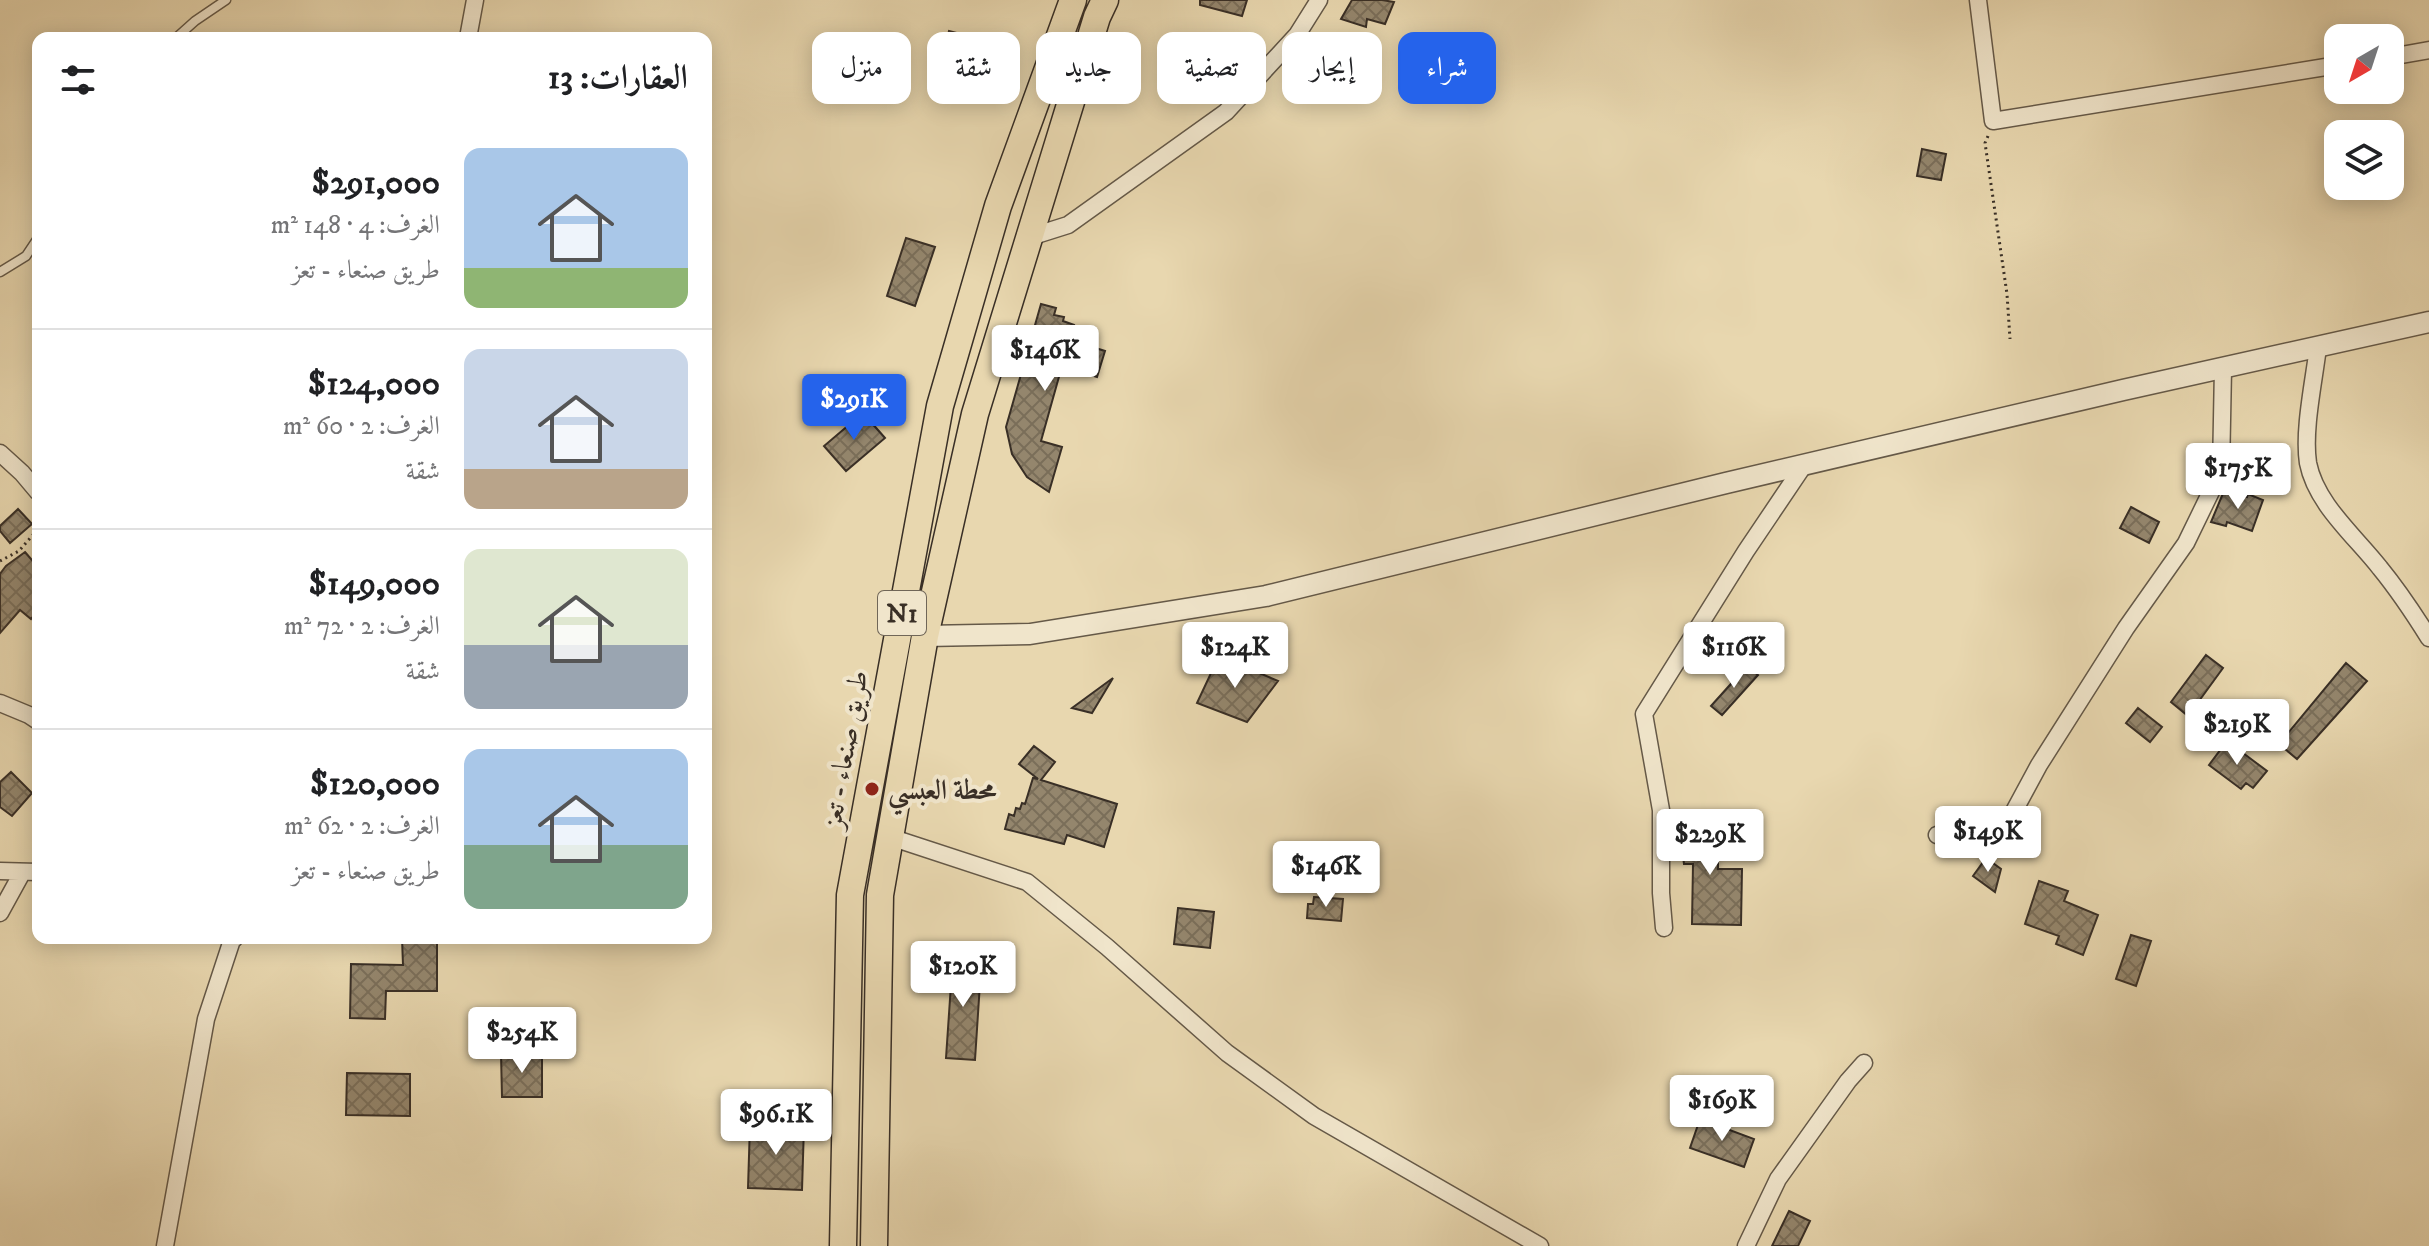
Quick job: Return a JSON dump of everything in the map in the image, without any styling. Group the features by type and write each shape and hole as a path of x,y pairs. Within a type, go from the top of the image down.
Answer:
{"highway":[{"name":"طريق صنعاء - تعز","path":"843,1246 850,895 920,513 940,406 998,206 1073,0"},
{"name":"N1","path":"874,1246 880,895 925,636 975,414 1097,17 1105,0"}],"street":[{"path":"469,32 475,0"},
{"path":"1030,237 1068,225 1226,112 1297,35 1319,0"},
{"path":"1978,0 1993,121 2324,67"},
{"path":"2404,54 2429,50"},
{"path":"925,636 1030,634 1266,596 1804,465 2429,322"},
{"path":"2318,347 2307,446 2310,471 2324,500 2383,571 2429,638"},
{"path":"1937,835 2012,815 2039,765 2126,628 2186,543 2221,471 2223,368"},
{"path":"0,453 32,485"},
{"path":"1664,928 1661,810 1644,714 1804,465"},
{"path":"0,703 32,717"},
{"path":"890,837 1027,882 1107,947 1227,1053 1314,1116 1540,1246"},
{"path":"0,871 30,872"},
{"path":"0,913 30,872"},
{"path":"165,1246 206,1019 231,944"},
{"path":"1746,1246 1778,1179 1864,1063"}],"lane":[{"path":"183,32 226,0"},
{"path":"0,272 26,256 32,247"}],"path":[{"path":"1993,121 1985,143 2007,294 2010,339"},
{"path":"0,561 19,551 32,536"}],"building":[{"path":"1200,0 1247,0 1242,16 1200,5"},
{"path":"1352,0 1394,2 1385,24 1367,19 1366,27 1341,19"},
{"path":"1922,149 1946,154 1941,180 1917,176"},
{"path":"906,238 935,247 915,306 887,296"},
{"path":"1041,304 1056,308 1054,315 1064,317 1063,321 1074,325 1070,340 1105,351 1097,377 1062,366 1041,441 1062,447 1049,492 1027,477 1012,454 1006,427"},
{"path":"863,413 885,438 846,471 824,446"},
{"path":"2224,491 2247,497 2248,494 2263,500 2252,531 2227,522 2226,526 2211,522"},
{"path":"2131,507 2159,522 2149,543 2120,528"},
{"path":"18,509 32,524 10,543 0,531 0,526"},
{"path":"25,552 32,560 32,618 20,610 0,633 0,574"},
{"path":"2206,655 2223,668 2188,716 2171,702"},
{"path":"1219,656 1278,681 1247,722 1197,703"},
{"path":"2346,663 2367,681 2297,759 2279,744"},
{"path":"1747,666 1758,675 1722,715 1711,706"},
{"path":"1113,678 1092,713 1072,708"},
{"path":"2138,708 2162,727 2150,742 2126,723"},
{"path":"2227,741 2267,771 2253,788 2246,783 2241,789 2209,765"},
{"path":"1034,746 1055,762 1041,780 1117,804 1104,847 1067,835 1064,844 1005,829 1009,814 1014,816 1016,808 1020,809 1022,803 1025,804 1033,778 1038,779 1019,764"},
{"path":"11,772 32,793 12,816 0,807 0,782"},
{"path":"1678,818 1701,818 1721,840 1718,843 1718,869 1742,869 1741,925 1692,924 1693,864 1684,864"},
{"path":"1986,858 2001,869 1995,892 1973,876"},
{"path":"2039,881 2068,891 2064,901 2098,915 2083,955 2056,944 2059,936 2025,924"},
{"path":"1314,897 1343,899 1341,921 1307,918 1308,904 1313,904"},
{"path":"1178,908 1214,912 1210,948 1174,944"},
{"path":"2131,935 2151,941 2136,986 2116,979"},
{"path":"402,944 437,944 437,991 386,991 385,1019 350,1018 351,964 403,965"},
{"path":"953,955 972,956 980,983 975,1060 946,1058"},
{"path":"501,1054 542,1054 542,1097 502,1097"},
{"path":"347,1073 410,1074 410,1116 346,1115"},
{"path":"1700,1119 1754,1139 1744,1167 1690,1148"},
{"path":"750,1124 804,1126 802,1190 748,1188"},
{"path":"1789,1211 1810,1221 1798,1246 1772,1246"}],"place":[{"name":"محطة العبسي","path":"872,789"}]}
